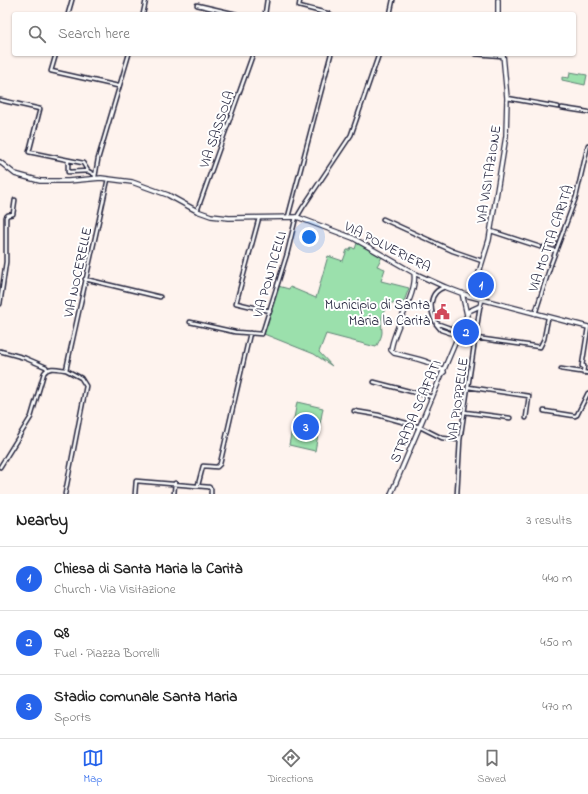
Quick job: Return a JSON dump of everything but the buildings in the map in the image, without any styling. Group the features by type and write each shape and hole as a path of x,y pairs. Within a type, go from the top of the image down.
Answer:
{"street":[{"path":"69,12 72,0"},
{"path":"143,12 146,0"},
{"path":"265,12 267,0"},
{"path":"300,0 299,6 322,12"},
{"path":"390,12 393,0"},
{"path":"498,0 498,12"},
{"path":"197,5 227,12"},
{"path":"55,56 51,71 118,86"},
{"path":"95,177 118,86 128,56"},
{"name":"VIA SASSOLA","path":"198,211 252,56"},
{"path":"288,217 330,56"},
{"name":"VIA PONTICELLI","path":"190,322 235,332 262,334 287,254 296,217 351,135 378,56"},
{"name":"VIA VISITAZIONE","path":"472,295 483,261 490,231 506,136 507,98 503,56"},
{"path":"507,98 558,107"},
{"path":"0,100 40,109 29,152 83,163 88,171 95,177"},
{"path":"562,108 588,112"},
{"name":"VIA MOTTA CARITÀ","path":"535,314 576,197 588,145"},
{"path":"68,160 68,172 88,171"},
{"path":"1,165 15,174 40,181 95,177 144,185 211,216 229,218 296,217"},
{"name":"VIA NOCERELLE","path":"66,370 108,178"},
{"path":"0,304 6,262 6,217 14,214 15,200"},
{"name":"VIA POLVERIERA","path":"296,217 353,238 419,276 445,287"},
{"path":"258,218 236,303 270,310"},
{"path":"383,219 453,251 483,261"},
{"path":"490,231 540,247"},
{"path":"544,247 556,251"},
{"path":"414,273 415,278 391,350 394,353 427,362 441,368 444,372"},
{"path":"415,278 419,276"},
{"path":"85,279 160,297"},
{"path":"482,299 480,306 472,310 467,315 460,334 441,330 436,323 430,308 437,290 445,287 548,318 588,328 582,366 584,366 583,373"},
{"path":"462,293 467,315"},
{"name":"VIA PIOPPELLE","path":"457,494 460,440 480,306"},
{"path":"476,338 540,346 544,339 548,318"},
{"path":"198,485 204,466 217,467 220,464 250,333"},
{"name":"STRADA SCAFATI","path":"391,494 460,334"},
{"path":"0,351 25,358 46,367 47,369 66,370 81,378 86,386 65,494"},
{"path":"0,467 31,418 44,373 47,369"},
{"path":"561,369 588,373"},
{"path":"374,382 432,397"},
{"path":"468,387 529,396 526,418"},
{"path":"544,411 575,416 577,415 588,393"},
{"path":"354,411 378,415 420,427 442,438 460,440"},
{"path":"464,412 510,418"},
{"path":"135,494 136,480 210,487 211,494"},
{"path":"174,494 175,483"}],"green space":[{"path":"570,72 587,75 585,85 562,80 562,77 569,78"},
{"path":"357,243 382,257 377,266 385,269 381,281 409,288 403,304 391,303 383,312 382,334 376,347 326,334 319,352 332,366 314,354 264,334 278,286 289,289 290,287 316,298 328,256 343,261 347,250 350,250 351,247 355,249"},
{"path":"297,402 323,408 315,451 289,445"}],"place":[{"name":"Chiesa di Santa Maria la Carità","path":"481,285"},
{"name":"Municipio di Santa Maria la Carità","path":"442,312"},
{"name":"Q8","path":"466,332"},
{"name":"Stadio comunale Santa Maria","path":"306,427"}]}
